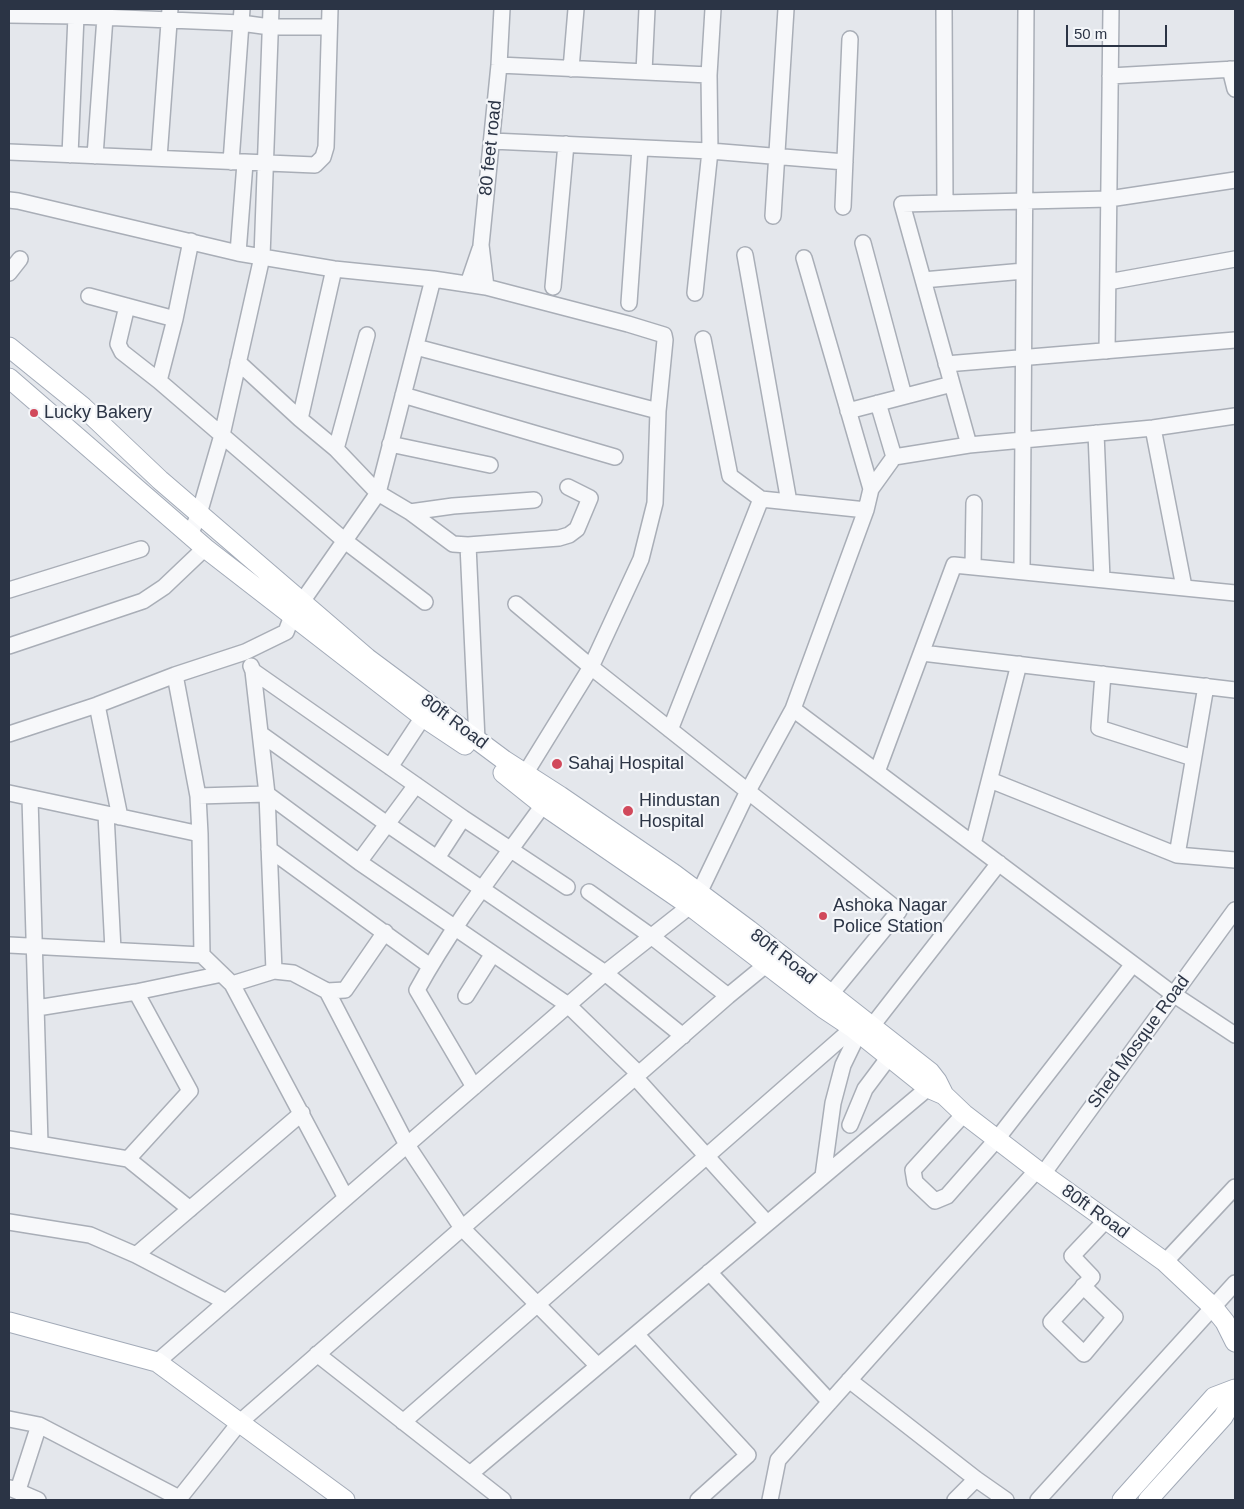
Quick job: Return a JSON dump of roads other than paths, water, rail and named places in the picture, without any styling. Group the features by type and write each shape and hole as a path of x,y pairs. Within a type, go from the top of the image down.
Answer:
{"main road":[{"path":"9,347 83,407 199,514 297,609 424,717 475,752 543,804 695,900 768,964 823,1008 862,1031 890,1057 936,1091"},
{"path":"9,378 205,548 297,609"},
{"name":"80ft Road","path":"297,609 367,658 695,900 832,994 862,1031 930,1072 937,1080 936,1091 964,1114 1040,1172 1165,1262 1213,1307 1225,1322 1235,1342"},
{"path":"9,1322 158,1362 345,1500"},
{"path":"1122,1500 1214,1396 1235,1390"},
{"path":"1148,1500 1223,1417 1230,1405 1235,1390"}],"street":[{"path":"190,535 199,514 222,435 262,257 271,9"},
{"path":"9,152 315,165 323,157 326,147 330,9"},
{"name":"80 feet road","path":"486,287 482,245 499,66 502,9"},
{"path":"572,69 576,9"},
{"path":"644,72 647,9"},
{"path":"695,293 710,151 709,75 713,9"},
{"path":"773,216 786,9"},
{"path":"944,9 945,203"},
{"path":"1022,571 1026,9"},
{"path":"1106,351 1111,9"},
{"path":"9,15 105,17 169,14 242,16 270,26 329,27"},
{"path":"158,158 169,14"},
{"path":"70,155 76,16"},
{"path":"238,252 238,162 242,16"},
{"path":"94,156 105,17"},
{"path":"843,207 850,39"},
{"path":"499,66 709,75"},
{"path":"1110,76 1232,69 1235,89"},
{"path":"492,141 710,151 845,162"},
{"path":"553,287 566,144"},
{"path":"629,304 640,148"},
{"path":"969,445 902,204 1109,199 1235,180"},
{"path":"9,200 262,257 334,269 433,279 486,287 664,335 658,411 655,504 640,560 591,667 525,774"},
{"path":"159,381 175,319 191,241"},
{"path":"864,243 904,396"},
{"path":"468,284 482,245"},
{"path":"745,255 789,502"},
{"path":"804,258 871,489"},
{"path":"9,273 20,259"},
{"path":"1108,282 1235,259"},
{"path":"300,420 334,269"},
{"path":"923,280 1024,271"},
{"path":"9,734 245,652 286,632 297,609 378,492 433,279"},
{"path":"89,296 175,319"},
{"path":"127,306 118,344 122,352 159,381 345,542 425,602"},
{"path":"336,449 367,335"},
{"path":"704,339 730,476 762,498 866,510"},
{"path":"946,364 1235,340"},
{"path":"416,348 658,411"},
{"path":"238,362 300,420 336,449 378,492 410,512 453,544 468,545 559,538 569,535 577,529 590,498 568,487"},
{"path":"848,411 952,384"},
{"path":"403,395 615,457"},
{"path":"878,403 894,456"},
{"path":"158,1362 568,1005 695,900 748,791 793,709 866,510 871,489 894,456 1023,439 1153,428 1235,416"},
{"path":"1153,428 1184,587"},
{"path":"1096,433 1102,579"},
{"path":"390,444 490,466"},
{"path":"670,730 762,498"},
{"path":"410,512 453,506 534,500"},
{"path":"973,567 974,504"},
{"path":"468,545 477,740"},
{"path":"9,646 143,601 164,587 205,548"},
{"path":"9,590 141,549"},
{"path":"877,772 954,565 1235,593"},
{"path":"516,604 591,667 899,911 832,994"},
{"path":"245,652 253,671 267,794 274,971"},
{"path":"922,653 1235,690"},
{"path":"973,844 1019,664"},
{"path":"253,671 463,818 567,887"},
{"path":"1103,674 1099,728 1193,758"},
{"path":"175,675 198,796 202,955"},
{"path":"1177,855 1206,686"},
{"path":"97,705 113,816 113,950"},
{"path":"793,709 1173,994 1235,1035"},
{"path":"390,767 424,717"},
{"path":"261,734 387,824 483,888 605,974 683,1036"},
{"path":"990,780 1177,855 1235,860"},
{"path":"359,862 416,785"},
{"path":"9,793 200,834"},
{"path":"198,796 267,794 359,862 492,955 568,1005 637,1075 706,1156 767,1223"},
{"path":"30,798 40,1143"},
{"path":"474,1086 417,990 455,928 543,804"},
{"path":"437,858 463,818"},
{"path":"269,849 430,966"},
{"path":"823,1176 833,1103 843,1065 862,1031 999,863"},
{"path":"589,892 651,936 728,996"},
{"name":"Shed Mosque Road","path":"770,1500 778,1460 1040,1172 1235,910"},
{"path":"37,1008 274,971 293,974 327,991 345,990 385,932"},
{"path":"9,945 202,955 227,979 302,1113 346,1198"},
{"path":"466,996 492,955"},
{"path":"9,1420 39,1425 178,1499 240,1422 728,996 768,964"},
{"path":"964,1114 913,1170 915,1182 935,1200 947,1196 997,1139 1133,964"},
{"path":"327,991 407,1145 462,1228 598,1366"},
{"path":"128,1159 190,1091 136,992"},
{"path":"403,1422 706,1156 862,1031"},
{"path":"850,1125 865,1089 890,1057"},
{"path":"470,1474 823,1176 936,1091"},
{"path":"136,1255 302,1113"},
{"path":"9,1139 128,1159 190,1209"},
{"path":"1165,1262 1235,1187"},
{"path":"1083,1286 1092,1276 1072,1256 1106,1220"},
{"path":"9,1222 90,1235 136,1255 226,1302"},
{"path":"709,1272 830,1402"},
{"path":"1038,1500 1235,1283"},
{"path":"636,1334 748,1455 698,1500"},
{"path":"317,1354 503,1500"},
{"path":"849,1380 976,1479 1006,1500"},
{"path":"38,1500 13,1489 39,1425"},
{"path":"955,1500 976,1479"}],"place":[{"name":"Lucky Bakery","path":"34,413"},
{"name":"Sahaj Hospital","path":"557,764"},
{"name":"Hindustan Hospital","path":"628,811"},
{"name":"Ashoka Nagar Police Station","path":"823,916"}]}
